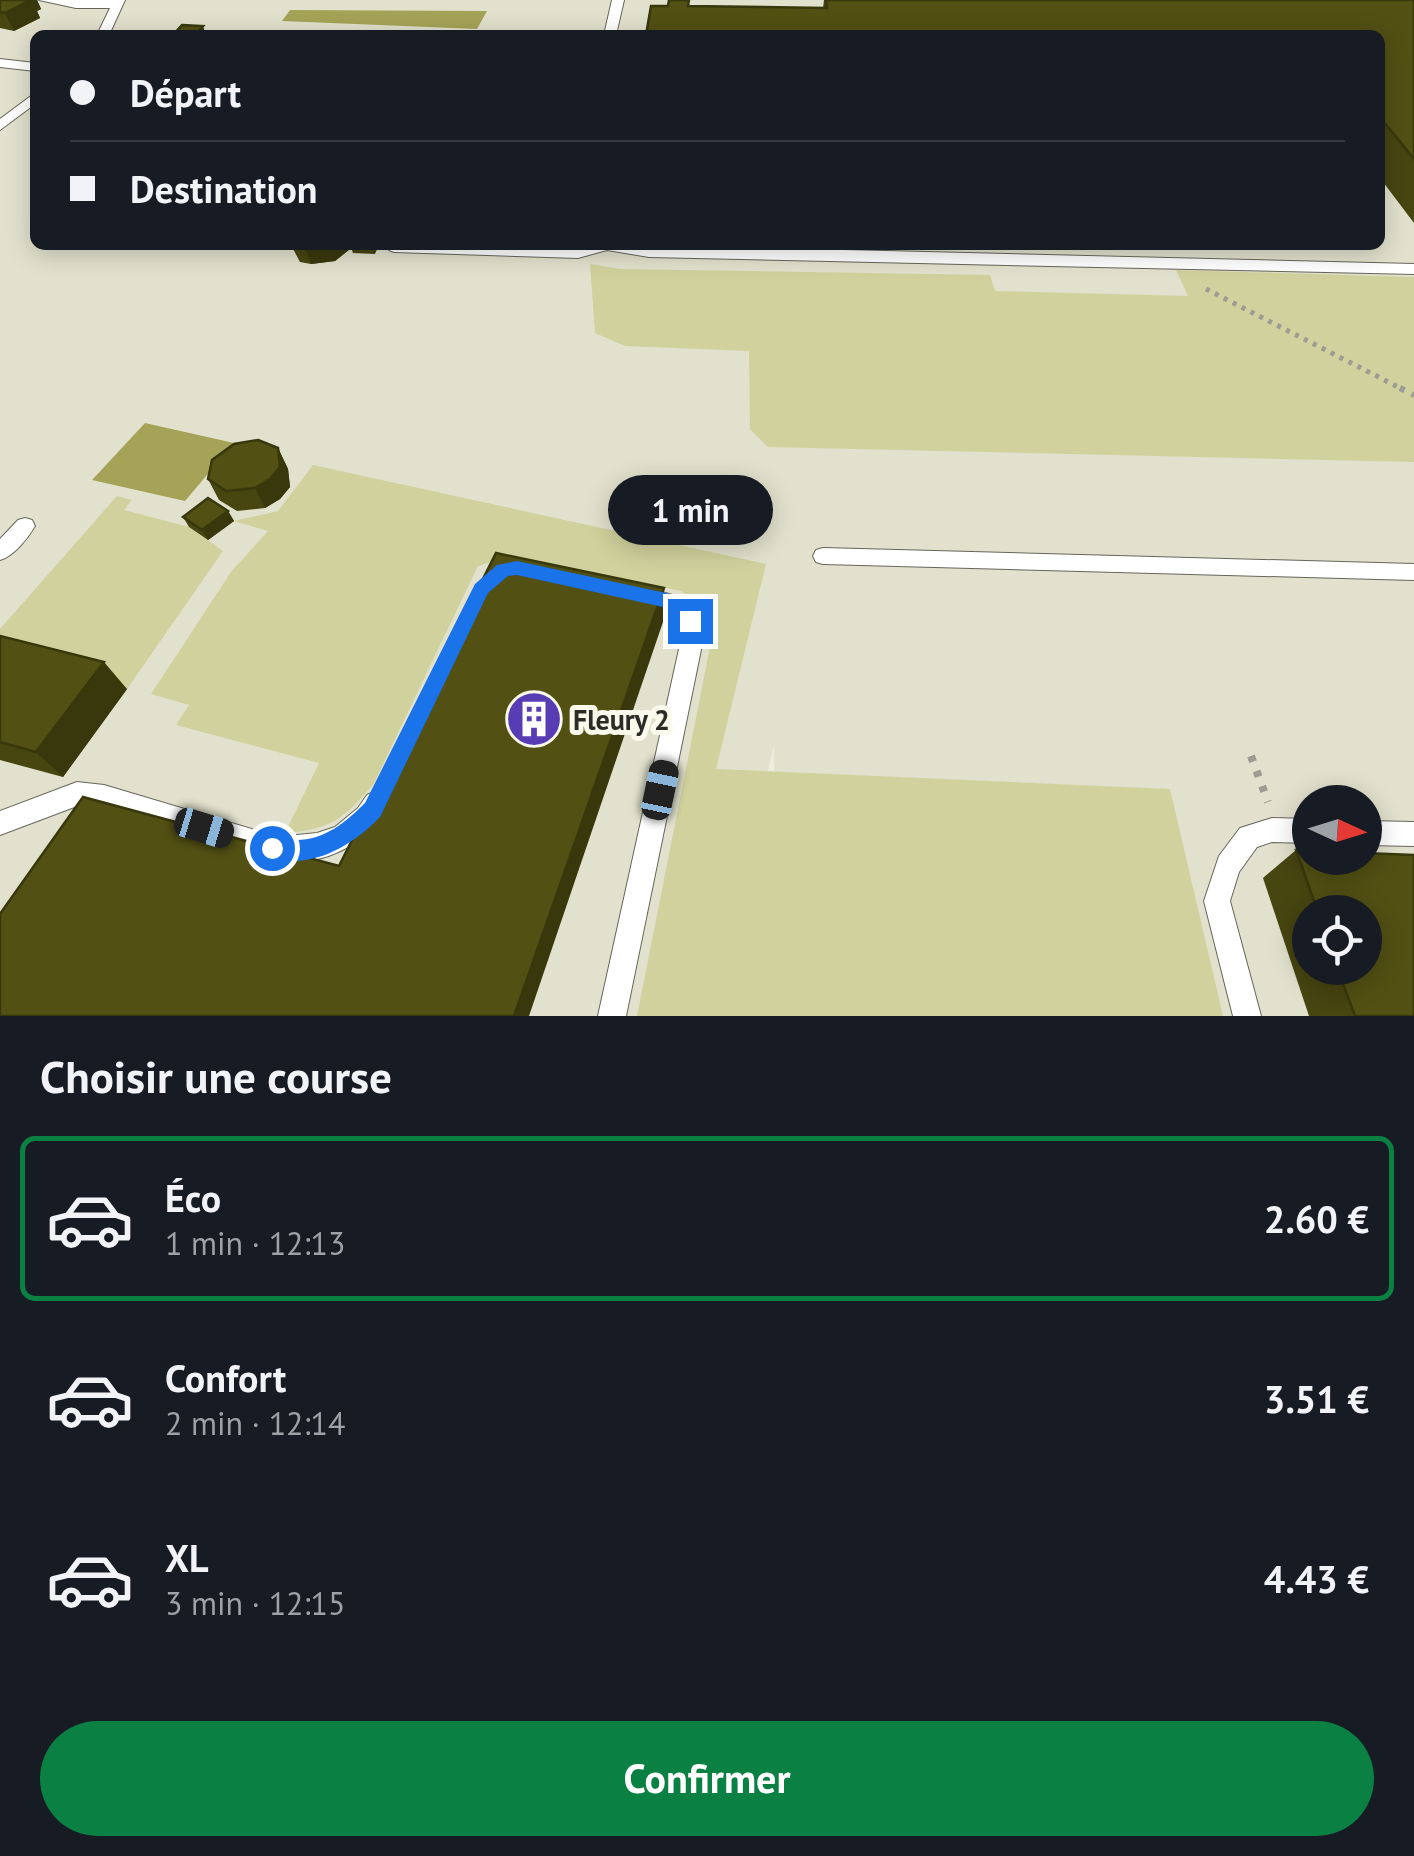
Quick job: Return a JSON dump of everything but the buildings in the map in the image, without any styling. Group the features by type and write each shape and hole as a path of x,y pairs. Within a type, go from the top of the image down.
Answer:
{"lane":[{"path":"44,0 76,5 118,2 105,30"},
{"path":"611,30 618,0"},
{"path":"0,63 30,66"},
{"path":"0,126 30,101"},
{"path":"486,250 588,250"},
{"path":"637,250 1414,269"},
{"path":"0,552 25,526"},
{"path":"823,556 1414,572"},
{"path":"610,588 682,606 690,621 692,640 612,1016"},
{"path":"0,823 77,794 104,797 272,848 299,850 330,844 354,829 373,810 390,777"},
{"path":"1248,1016 1217,902 1228,865 1249,837 1272,830 1292,831"},
{"path":"1382,833 1414,834"}],"path":[{"path":"1204,289 1414,395"},
{"path":"1252,756 1270,808"}],"shaded area":[{"path":"0,0 1414,0 1414,1016 776,1016 774,744 713,1016 0,1016"},
{"path":"290,10 487,11 477,29 282,21"},
{"path":"145,423 234,443 185,501 92,480"}],"green space":[{"path":"590,264 620,269 990,275 995,291 1188,296 1176,270 1414,277 1414,462 768,447 750,429 749,351 625,346 595,333"},
{"path":"313,465 766,564 716,769 1170,789 1223,1016 637,1016 712,637 706,619 682,591 507,557 478,566 374,783 336,820 314,829 285,833 319,763 176,725 189,705 151,694 231,572 268,531 234,521 278,511"},
{"path":"117,496 132,500 124,510 189,527 223,551 127,689 17,661 0,681 0,629"}],"place":[{"name":"Fleury 2","path":"534,719"}],"route":[{"path":"272,848 299,850 330,844 354,829 373,810 490,577 517,568 666,600 682,606 690,621"}]}
